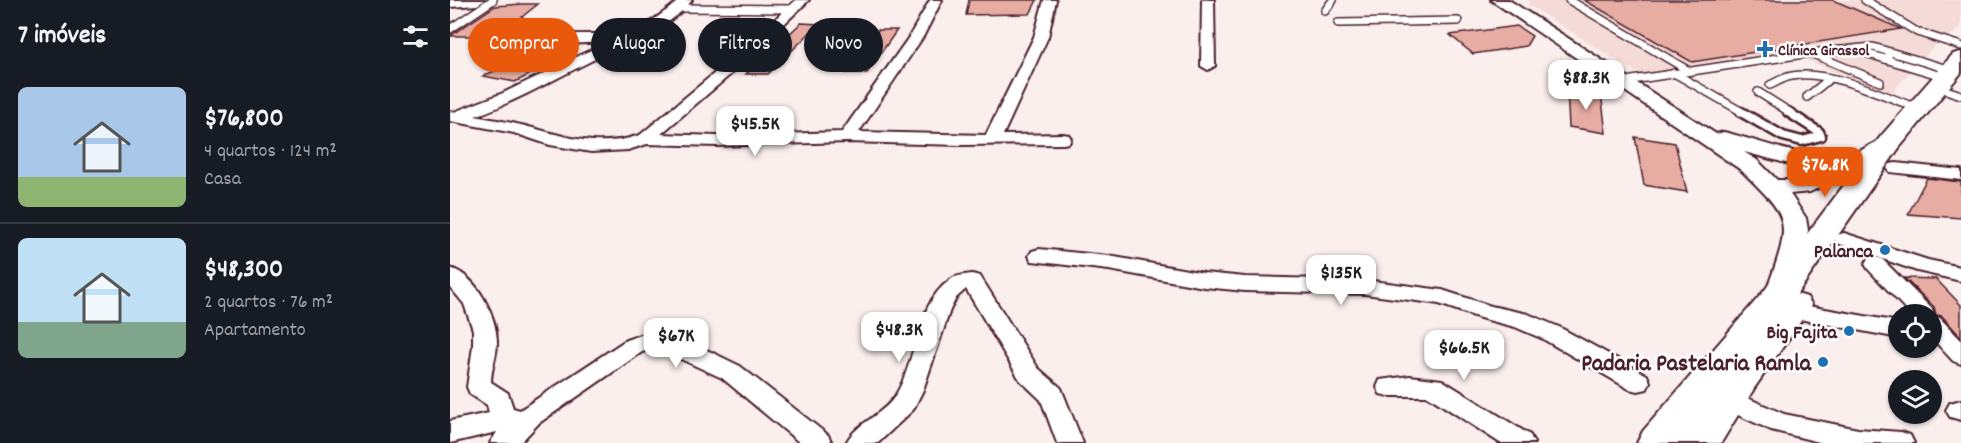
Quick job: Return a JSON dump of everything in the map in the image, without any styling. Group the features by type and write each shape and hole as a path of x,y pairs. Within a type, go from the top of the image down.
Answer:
{"main road":[{"path":"1657,443 1844,239 1919,108 1956,74"},
{"path":"1699,443 1728,399 1783,305 1893,155 1956,74"}],"street":[{"path":"450,2 477,0"},
{"path":"847,137 916,37 936,0"},
{"path":"992,140 1001,115 1039,42 1050,0"},
{"path":"1208,0 1208,66"},
{"path":"1499,0 1749,165 1772,187 1796,218 1798,235 1783,305 1888,328"},
{"path":"1511,0 1716,134 1762,151 1804,160 1831,162 1893,155 1961,175"},
{"path":"646,140 733,65 799,3"},
{"path":"660,18 682,4"},
{"path":"453,116 492,104 557,72"},
{"path":"453,116 591,147 618,146 646,140 717,141 847,137 1063,139"},
{"path":"1772,187 1802,187 1814,181 1814,176 1804,160"},
{"path":"1844,239 1924,266 1961,274"},
{"path":"1038,256 1109,263 1225,282 1365,287 1442,297 1488,313 1520,320 1551,333 1638,382"},
{"path":"1875,264 1913,304"},
{"path":"450,275 465,287 475,303 485,339 479,387 499,400 503,431"},
{"path":"859,443 887,422 905,402 915,381 937,312 946,293 953,285 969,280 972,281 1029,374 1052,396 1070,443"},
{"path":"1942,338 1961,355"},
{"path":"450,432 503,431 530,416 634,346 646,339 657,339 666,340 731,372 819,443"},
{"path":"1389,387 1410,385 1433,387 1521,443"},
{"path":"1728,399 1780,423 1858,440 1901,443"}],"lane":[{"path":"450,29 493,0"},
{"path":"1325,11 1333,0"},
{"path":"1569,0 1689,71"},
{"path":"1865,0 1917,32 1956,74"},
{"path":"682,4 799,3"},
{"path":"1338,23 1458,21"},
{"path":"1632,80 1873,46 1956,74"},
{"path":"1850,49 1956,74"},
{"path":"1811,53 1880,82"},
{"path":"1885,59 1896,53"},
{"path":"1674,73 1783,136 1802,141 1821,136 1819,132 1758,92"},
{"path":"1770,85 1799,75 1828,80 1919,108"},
{"path":"1807,97 1828,80"}],"shaded area":[{"name":"Clínica Girassol","path":"1527,0 1961,0 1961,28 1948,37 1925,32 1943,38 1923,58 1911,58 1903,68 1910,72 1889,96 1805,59 1652,82 1528,5 1530,2"}],"building":[{"path":"969,0 1037,0 1030,14 966,15"},
{"path":"1584,0 1833,0 1901,29 1692,62"},
{"path":"538,4 520,18 477,18 495,6"},
{"path":"801,23 804,23 804,39 792,50 792,31"},
{"path":"468,24 468,36 450,36"},
{"path":"1517,26 1532,36 1526,46 1473,54 1450,35"},
{"path":"883,30 897,30 883,50"},
{"path":"492,72 535,72 515,82 483,76"},
{"path":"748,72 770,72 768,74 746,74"},
{"path":"1567,88 1601,93 1606,133 1569,127"},
{"path":"1635,137 1675,143 1687,192 1644,185"},
{"path":"1927,178 1961,182 1961,218 1908,214"},
{"path":"1904,278 1936,279 1961,305 1961,337 1942,316 1942,304 1931,304"}],"place":[{"name":"Clínica Girassol","path":"1765,49"},
{"name":"Palanca","path":"1885,250"},
{"name":"Big Fajita","path":"1849,331"},
{"name":"Padaria Pastelaria Ramla","path":"1823,362"}]}
